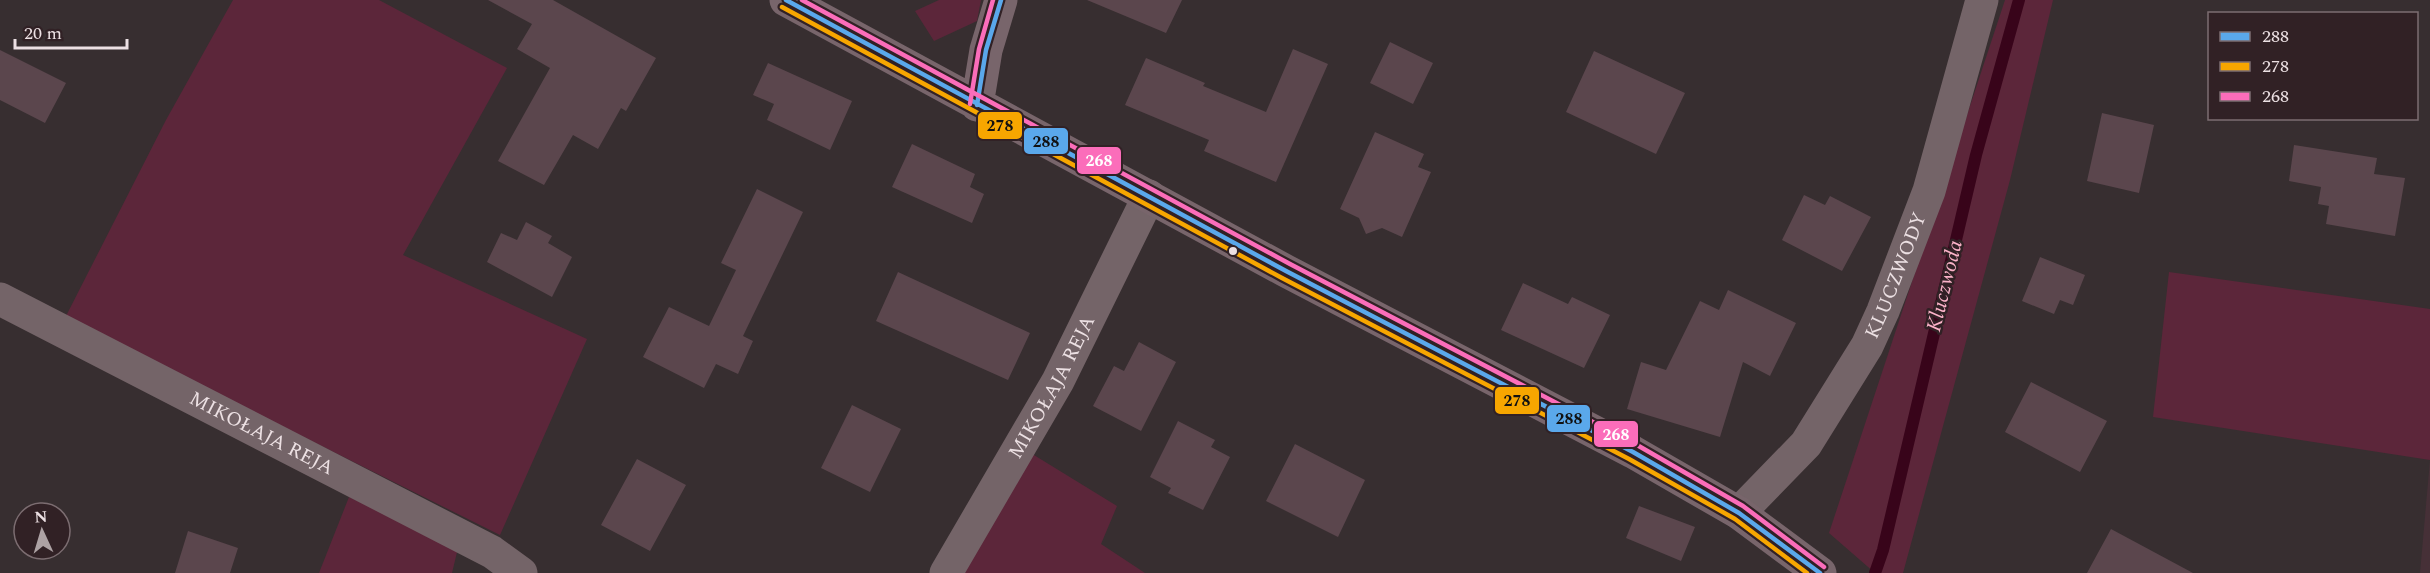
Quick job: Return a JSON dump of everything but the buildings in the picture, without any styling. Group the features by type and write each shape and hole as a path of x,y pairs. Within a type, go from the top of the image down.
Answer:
{"street":[{"path":"786,0 1286,271 1633,452 1739,513 1820,573"},
{"path":"977,105 986,50 1001,0"},
{"name":"KLUCZWODY","path":"1739,513 1806,444 1868,346 1929,191 1983,0"},
{"name":"MIKOŁAJA REJA","path":"946,573 1058,381 1149,196"},
{"name":"MIKOŁAJA REJA","path":"0,299 492,552 521,573"}],"shaded area":[{"path":"233,0 379,0 507,68 403,255 587,339 500,535 65,318 166,120"},
{"path":"939,0 981,0 977,21 934,41 915,11"},
{"path":"2005,0 2053,0 2010,180 1903,573 1875,573 1829,533"},
{"path":"2169,272 2430,309 2430,460 2153,417"},
{"path":"1029,452 1117,506 1101,544 1145,573 958,573"},
{"path":"2430,460 2430,573 2420,573"},
{"path":"349,497 458,548 452,573 319,573"}],"waterway":[{"name":"Kluczwoda","path":"1875,573 1883,550 1976,155 2019,0"}],"transit line":[{"name":"288","path":"786,0 1286,271 1633,452 1739,513 1820,573"},
{"name":"268","path":"802,0 1290,264 1637,445 1743,506 1824,567"},
{"name":"268","path":"970,104 979,49 993,0"},
{"name":"288","path":"977,105 986,50 1001,0"},
{"name":"278","path":"782,7 1282,278 1629,459 1735,519 1807,573"}]}
